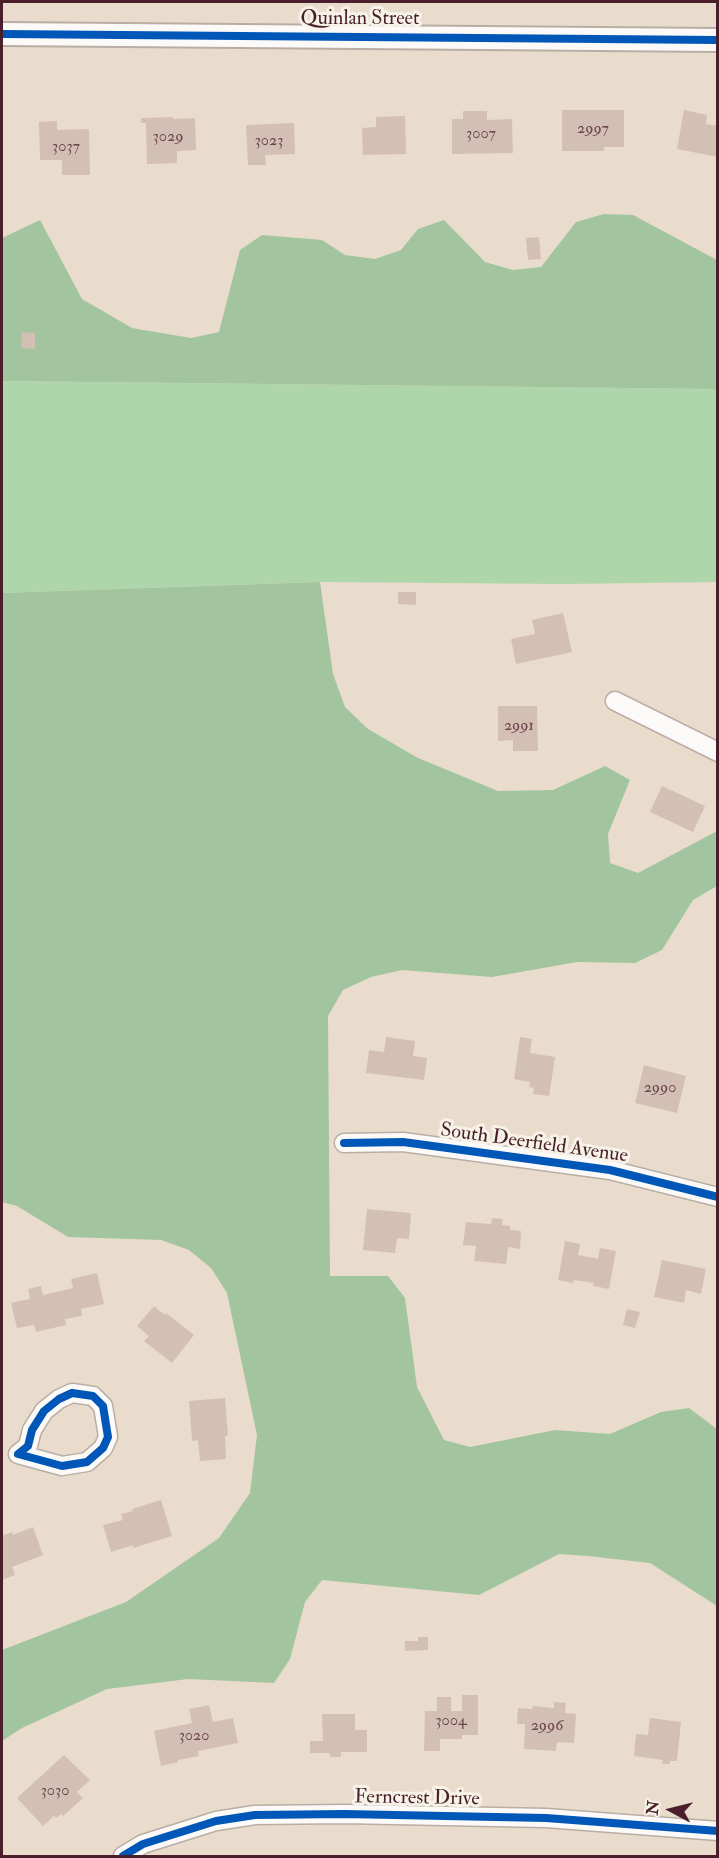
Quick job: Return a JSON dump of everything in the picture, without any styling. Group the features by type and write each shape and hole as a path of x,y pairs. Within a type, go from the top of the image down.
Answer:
{"street":[{"name":"Quinlan Street","path":"2,34 717,39"},
{"path":"615,701 717,752"},
{"name":"South Deerfield Avenue","path":"344,1143 403,1142 610,1170 717,1197"},
{"path":"72,1393 93,1396 103,1406 108,1437 103,1448 87,1462 62,1466 10,1458 28,1446 32,1430 44,1411 59,1399 72,1393"},
{"name":"Ferncrest Drive","path":"123,1857 143,1844 216,1821 255,1815 344,1814 546,1818 717,1831"}],"green space":[{"path":"604,214 633,215 717,260 717,389 2,381 2,238 40,220 82,299 132,328 191,338 219,332 240,250 262,235 322,240 345,255 375,259 401,250 418,229 444,220 485,262 513,270 541,267 576,222"},
{"path":"2,381 717,389 717,582 564,584 320,582 2,593"},
{"path":"320,582 333,674 345,707 368,729 418,758 498,791 553,790 605,766 630,780 608,834 610,863 638,873 717,831 717,886 693,900 662,950 635,963 577,962 492,977 402,970 371,977 343,990 328,1016 330,1276 388,1276 405,1298 417,1387 444,1440 470,1447 555,1430 610,1434 661,1412 689,1408 717,1429 717,1606 650,1563 559,1554 479,1595 322,1580 305,1602 290,1659 274,1683 188,1679 107,1689 22,1728 2,1741 2,1650 126,1602 219,1538 250,1493 257,1435 227,1293 211,1268 189,1250 161,1240 68,1237 17,1206 2,1202 2,593"}],"building":[{"path":"562,110 624,110 624,147 604,147 604,151 562,151"},
{"path":"684,110 707,115 706,124 718,126 718,157 677,149"},
{"path":"463,111 487,111 487,120 512,119 513,153 452,154 452,119 463,119"},
{"path":"405,116 406,154 363,155 362,128 376,127 376,117"},
{"path":"173,117 173,119 195,118 196,150 177,151 177,163 147,164 146,123 141,123 141,118"},
{"path":"57,121 57,130 89,129 90,175 62,175 62,160 40,160 39,122"},
{"path":"294,123 295,154 265,155 266,165 248,165 246,125"},
{"path":"539,237 541,259 528,260 526,238"},
{"path":"22,332 35,333 35,349 21,348"},
{"path":"398,592 416,592 416,605 398,604"},
{"path":"563,613 572,652 516,664 511,639 535,634 532,620"},
{"path":"498,706 537,706 538,751 513,751 513,740 498,741"},
{"path":"662,786 705,806 693,832 650,812"},
{"path":"386,1037 415,1041 413,1056 427,1058 424,1080 366,1073 369,1050 384,1052"},
{"path":"520,1037 532,1039 530,1053 555,1057 549,1096 533,1094 534,1088 529,1087 530,1082 514,1079"},
{"path":"644,1065 686,1076 677,1113 635,1103"},
{"path":"367,1209 411,1213 409,1239 397,1238 395,1253 363,1250"},
{"path":"492,1218 503,1219 502,1225 510,1226 510,1230 521,1231 520,1249 508,1247 506,1264 474,1261 476,1246 463,1245 466,1222 491,1224"},
{"path":"565,1241 580,1244 578,1255 598,1259 600,1248 616,1251 609,1289 593,1286 594,1283 558,1280"},
{"path":"662,1260 706,1269 701,1294 686,1290 684,1303 654,1297"},
{"path":"97,1273 104,1304 81,1309 82,1316 65,1319 66,1325 36,1332 34,1325 17,1328 11,1303 30,1299 28,1289 41,1286 43,1295 73,1288 71,1279"},
{"path":"154,1306 194,1335 172,1363 144,1341 149,1336 137,1326"},
{"path":"627,1309 640,1312 635,1328 623,1325"},
{"path":"225,1398 228,1435 225,1436 226,1459 200,1461 198,1440 192,1441 189,1401"},
{"path":"161,1500 172,1536 111,1552 103,1525 123,1520 121,1514"},
{"path":"33,1527 43,1555 12,1567 15,1575 2,1580 2,1536 12,1532 13,1535"},
{"path":"418,1637 428,1637 428,1650 405,1651 405,1641 418,1641"},
{"path":"462,1695 478,1695 478,1735 462,1735 462,1739 440,1739 440,1751 424,1751 425,1711 437,1711 437,1697 451,1697 451,1711 462,1711"},
{"path":"554,1702 566,1703 565,1713 576,1714 574,1743 557,1742 556,1751 524,1749 525,1724 517,1724 518,1708 532,1709 533,1706 554,1708"},
{"path":"209,1705 213,1722 233,1718 238,1743 198,1751 199,1756 161,1766 154,1731 192,1723 189,1709"},
{"path":"322,1714 355,1714 355,1730 367,1730 367,1752 341,1752 341,1757 330,1757 329,1753 310,1753 310,1741 323,1741"},
{"path":"650,1718 681,1722 677,1761 662,1764 663,1760 634,1756 636,1734 648,1735"},
{"path":"64,1755 90,1780 77,1792 83,1798 63,1816 61,1814 56,1818 54,1816 43,1826 17,1798"}],"cycle path":[{"path":"2,34 718,40"},
{"path":"344,1143 403,1142 610,1170 718,1197"},
{"path":"72,1393 93,1396 103,1406 108,1437 103,1448 87,1462 62,1466 18,1454 28,1446 32,1430 44,1411 59,1399 72,1393"},
{"path":"123,1856 143,1844 216,1821 255,1815 344,1814 546,1818 718,1831"}]}
